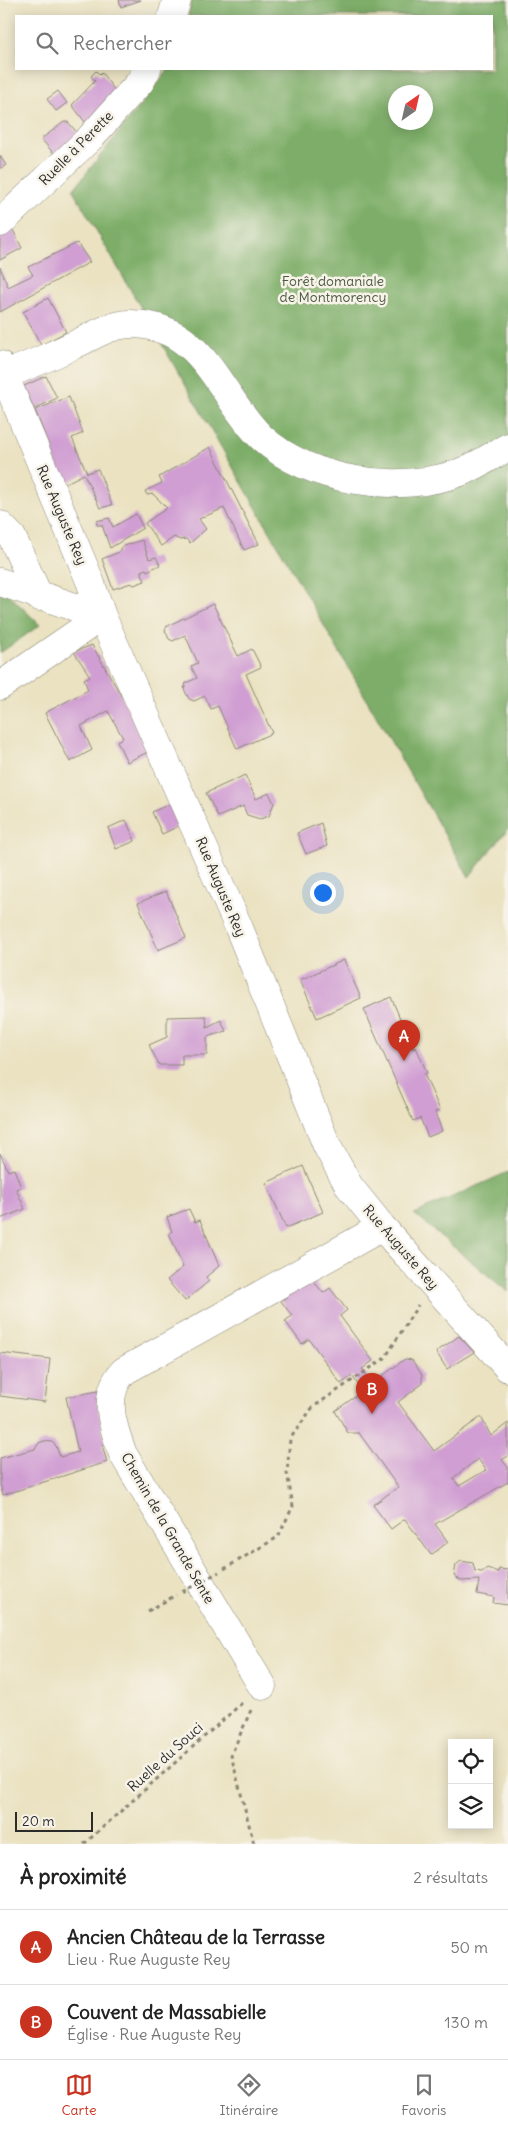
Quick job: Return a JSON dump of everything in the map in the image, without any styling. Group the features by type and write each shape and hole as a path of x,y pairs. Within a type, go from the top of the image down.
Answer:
{"street":[{"path":"172,15 177,0"},
{"name":"Ruelle à Perette","path":"0,222 90,138 140,82 146,70"},
{"path":"2,370 69,347 110,326 146,325 167,331 189,345 210,366 240,411 261,437 287,455 340,477 377,483 419,481 461,472 508,448"},
{"name":"Rue Auguste Rey","path":"2,370 90,581 102,616 239,928 327,1146 349,1186 382,1227 508,1368"},
{"path":"0,525 12,537 38,597"},
{"path":"0,582 38,597 102,616"},
{"path":"0,686 102,616"},
{"name":"Chemin de la Grande Sente","path":"262,1686 123,1454 111,1415 112,1386 124,1371 382,1227"}],"path":[{"path":"148,1610 219,1572 278,1537 293,1506 287,1473 290,1439 313,1407 385,1358 432,1283"},
{"path":"254,1844 232,1755 262,1686"},
{"name":"Ruelle du Souci","path":"84,1844 262,1686"}],"green space":[{"name":"Forêt domaniale de Montmorency","path":"192,0 508,0 508,829 469,877 73,190 168,70 493,70 493,15 188,15"},
{"path":"0,586 40,625 0,653"},
{"path":"508,1172 508,1292 414,1214"}],"building":[{"path":"119,0 141,0 121,7"},
{"path":"96,71 100,75 102,73 118,95 89,127 72,105 95,81 91,76"},
{"path":"58,91 67,103 56,111 47,99"},
{"path":"64,122 68,122 80,136 58,158 41,139"},
{"path":"0,156 6,165 0,169"},
{"path":"10,224 22,248 0,260 0,234"},
{"path":"77,243 90,262 0,312 0,267 8,287 33,275 28,267"},
{"path":"48,298 66,332 41,345 23,312"},
{"path":"46,376 57,398 34,409 24,386"},
{"path":"69,397 83,433 72,438 87,473 98,469 112,505 100,508 84,474 64,484 35,410"},
{"path":"210,447 259,544 244,550 224,508 199,519 206,529 190,543 186,539 180,540 174,537 161,546 145,523 167,508 153,494 147,495 145,491 162,483 159,477"},
{"path":"136,514 143,528 110,548 102,525 97,525 96,521 109,518 113,527"},
{"path":"142,540 149,559 156,557 160,565 147,571 146,569 141,571 145,581 113,589 102,559 119,552 121,547"},
{"path":"213,604 238,656 252,649 261,667 246,674 272,733 237,749 218,706 211,709 205,696 194,701 189,699 184,689 186,683 197,678 191,666 198,663 185,635 173,641 169,639 165,630 167,626"},
{"path":"92,645 126,704 148,752 127,762 117,741 123,738 108,711 81,726 92,750 70,762 45,713 88,690 84,679 90,676 74,652"},
{"path":"245,775 256,799 269,793 274,803 269,816 260,819 247,815 243,806 218,817 206,793"},
{"path":"172,803 181,825 162,834 152,812"},
{"path":"126,820 135,841 116,849 108,828"},
{"path":"321,823 327,846 306,854 297,833"},
{"path":"166,891 186,938 158,950 138,903"},
{"path":"344,960 361,998 317,1018 300,980"},
{"path":"391,997 413,1049 416,1047 427,1073 424,1074 440,1110 435,1112 442,1131 428,1137 420,1118 413,1121 364,1009"},
{"path":"206,1016 207,1027 221,1020 226,1031 207,1037 207,1055 182,1055 182,1065 159,1065 149,1045 167,1037 167,1017"},
{"path":"0,1153 8,1171 14,1169 21,1187 16,1189 25,1209 0,1219"},
{"path":"303,1166 323,1212 286,1228 266,1183"},
{"path":"189,1209 195,1222 200,1220 219,1266 206,1277 209,1281 185,1301 167,1280 183,1267 169,1233 172,1232 167,1217"},
{"path":"312,1279 323,1293 330,1288 347,1310 340,1316 373,1361 362,1369 373,1383 405,1359 412,1360 422,1375 422,1384 398,1402 434,1451 481,1417 491,1436 508,1423 508,1456 502,1460 508,1467 508,1482 435,1524 448,1542 431,1555 405,1519 391,1529 373,1505 398,1487 359,1433 348,1433 335,1411 363,1391 352,1376 341,1384 309,1339 302,1344 285,1321 292,1316 281,1301","holes":["478,1459 486,1470 459,1486 453,1478"]},
{"path":"459,1336 474,1352 447,1369 436,1352"},
{"path":"0,1353 50,1359 45,1402 0,1396"},
{"path":"98,1391 97,1402 106,1444 102,1445 107,1462 3,1495 0,1484 0,1458 35,1449 39,1443 44,1441 52,1442 56,1446 60,1457 78,1452 66,1397"},
{"path":"461,1561 473,1563 475,1571 482,1572 487,1568 498,1572 499,1569 508,1570 508,1605 493,1603 494,1597 477,1594 479,1580 461,1581 454,1576 456,1565"}],"place":[{"name":"Ancien Château de la Terrasse","path":"404,1061"},
{"name":"Couvent de Massabielle","path":"372,1414"}]}
